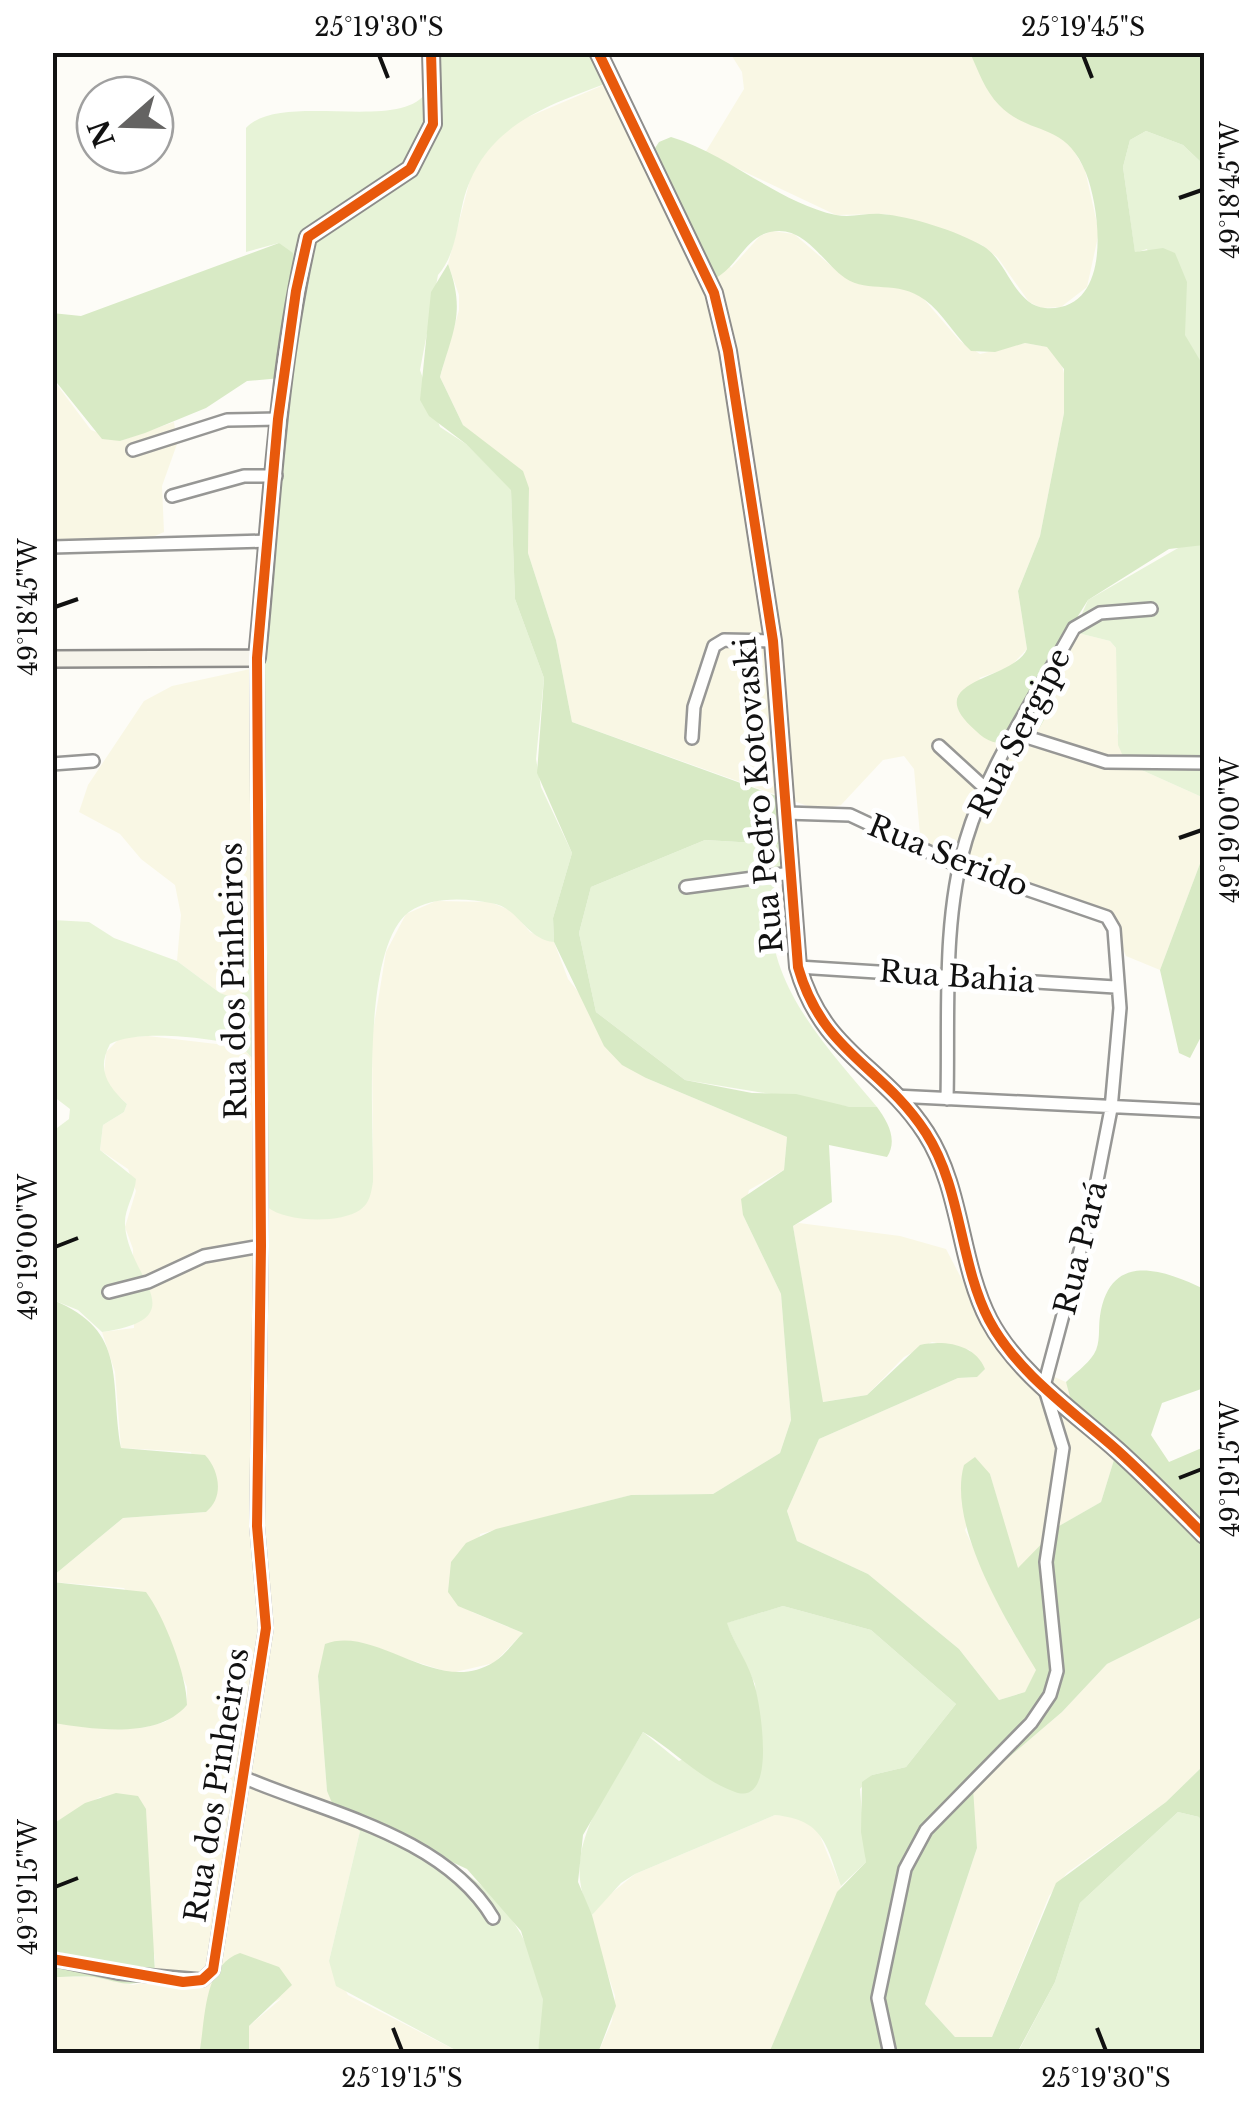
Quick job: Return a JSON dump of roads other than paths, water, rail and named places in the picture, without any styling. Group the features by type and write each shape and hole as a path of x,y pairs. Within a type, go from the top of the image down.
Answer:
{"street":[{"name":"Rua dos Pinheiros","path":"52,1959 183,1982 202,1980 213,1970 266,1628 257,1526 261,1246 257,658 278,419 296,291 308,237 316,228 410,169 433,124 431,52"},
{"name":"Rua Pedro Kotovaski","path":"598,52 714,293 728,351 773,640 798,967 819,1022 842,1050 895,1096 928,1137 956,1212 977,1296 992,1326 1044,1386 1204,1535"},
{"path":"133,450 227,420 278,419"},
{"path":"172,496 244,476 276,476"},
{"path":"52,547 269,541"},
{"name":"Rua Sergipe","path":"947,1099 950,975 959,866 986,788 1074,628 1100,613 1151,609"},
{"path":"692,738 694,707 714,646 724,640 773,640"},
{"path":"52,659 257,658"},
{"path":"1017,734 1106,762 1204,764"},
{"path":"939,746 986,788"},
{"path":"52,764 93,762"},
{"name":"Rua Serido","path":"786,813 850,816 959,866 1107,917 1114,929 1116,987"},
{"path":"686,888 791,873"},
{"name":"Rua Bahia","path":"798,967 1116,987"},
{"path":"1112,1109 1120,1008 1116,987"},
{"path":"895,1096 1204,1111"},
{"name":"Rua Pará","path":"1044,1386 1089,1222 1112,1109"},
{"path":"109,1292 148,1282 204,1256 261,1246"},
{"path":"890,2054 878,1998 905,1869 926,1830 1030,1723 1050,1695 1057,1671 1046,1562 1063,1448 1044,1386"},
{"path":"245,1778 400,1840 464,1880 492,1918"}]}
